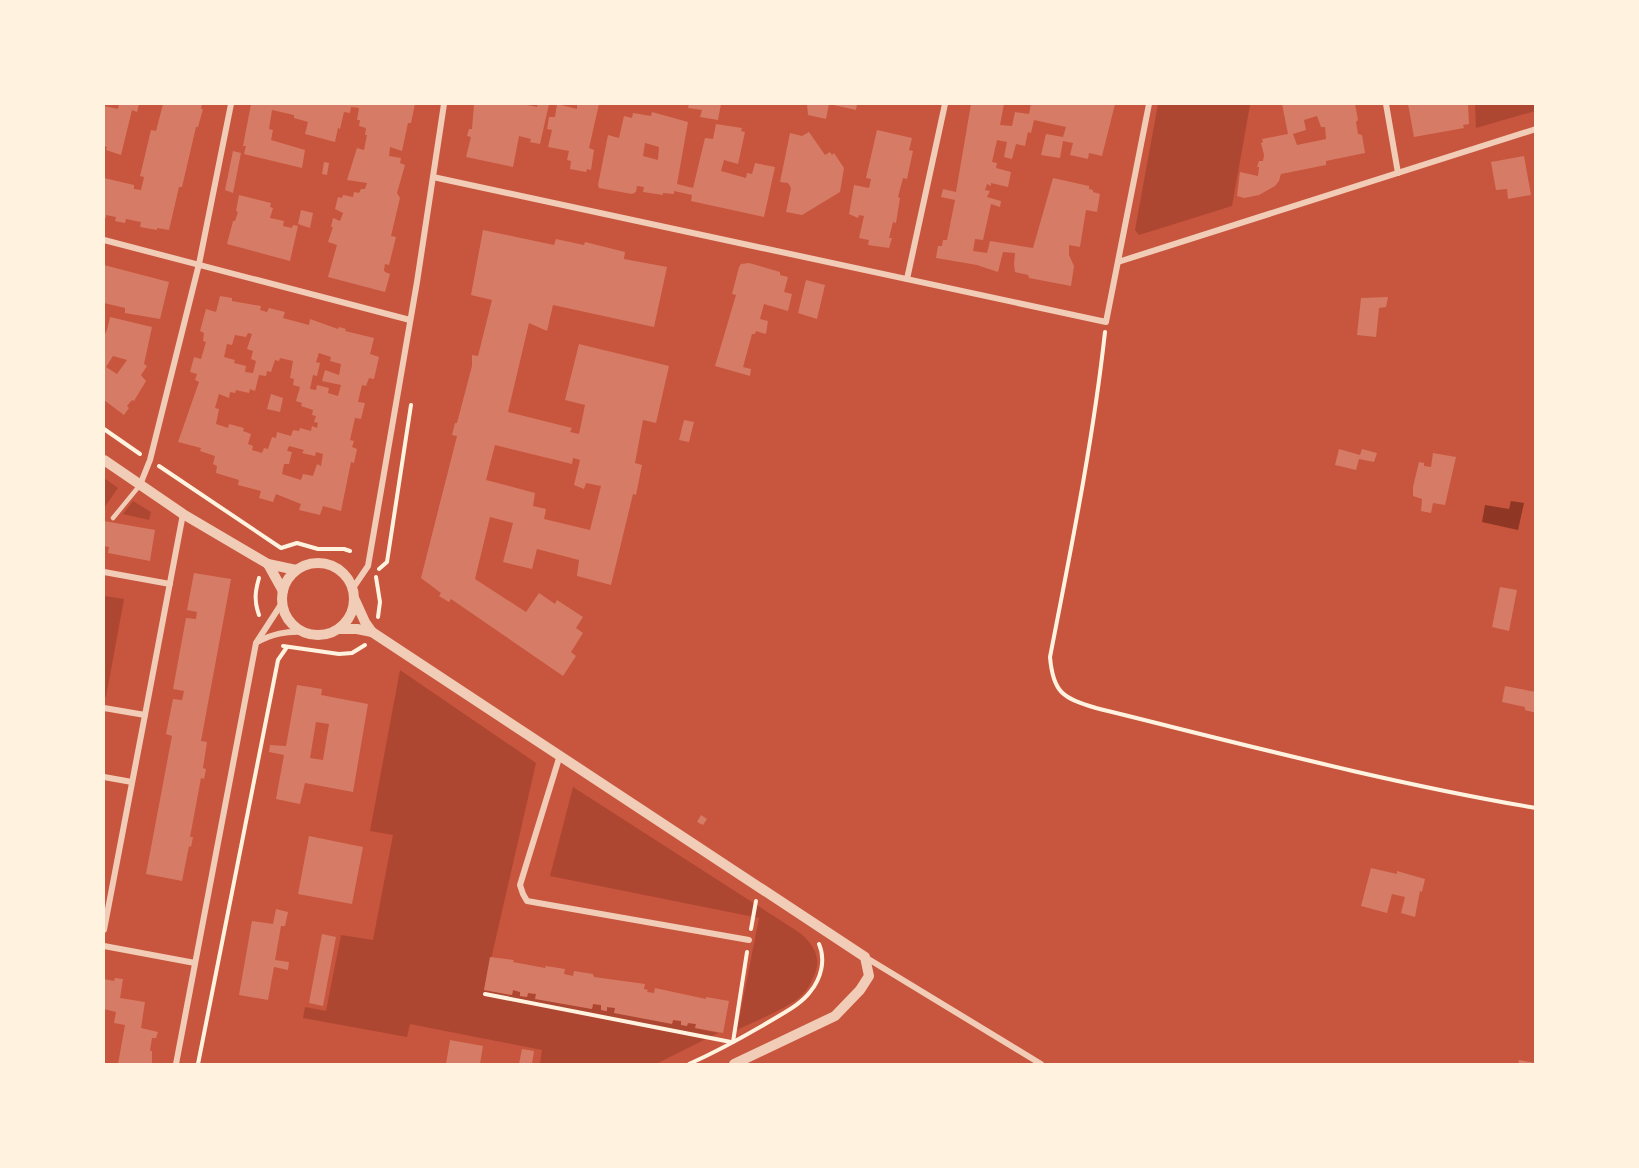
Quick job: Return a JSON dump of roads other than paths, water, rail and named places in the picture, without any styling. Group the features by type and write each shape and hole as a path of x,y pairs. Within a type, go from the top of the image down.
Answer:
{"street":[{"path":"140,485 150,460 199,264 231,104"},
{"path":"256,643 286,631 316,635 328,634 339,629 347,621 352,611 354,594 368,566 444,104"},
{"path":"907,279 945,104"},
{"path":"433,177 1106,322 1149,104"},
{"path":"1386,104 1398,172"},
{"path":"1118,262 1536,129"},
{"path":"104,240 410,320"},
{"path":"104,460 183,514 268,564 296,570"},
{"path":"104,930 183,514"},
{"path":"304,632 293,625 286,615 282,603 283,591 296,570 313,563 330,565 340,570 348,578 364,622 372,632 864,957 1041,1065"},
{"path":"268,564 283,591"},
{"path":"104,572 170,584"},
{"path":"176,1065 256,643 282,603"},
{"path":"339,629 372,632"},
{"path":"104,708 145,715"},
{"path":"560,755 520,885 528,901 749,940"},
{"path":"104,777 132,782"},
{"path":"104,946 195,963"},
{"path":"734,1065 835,1016 860,990 869,976 864,957"}],"lane":[{"path":"113,518 140,485"}]}
